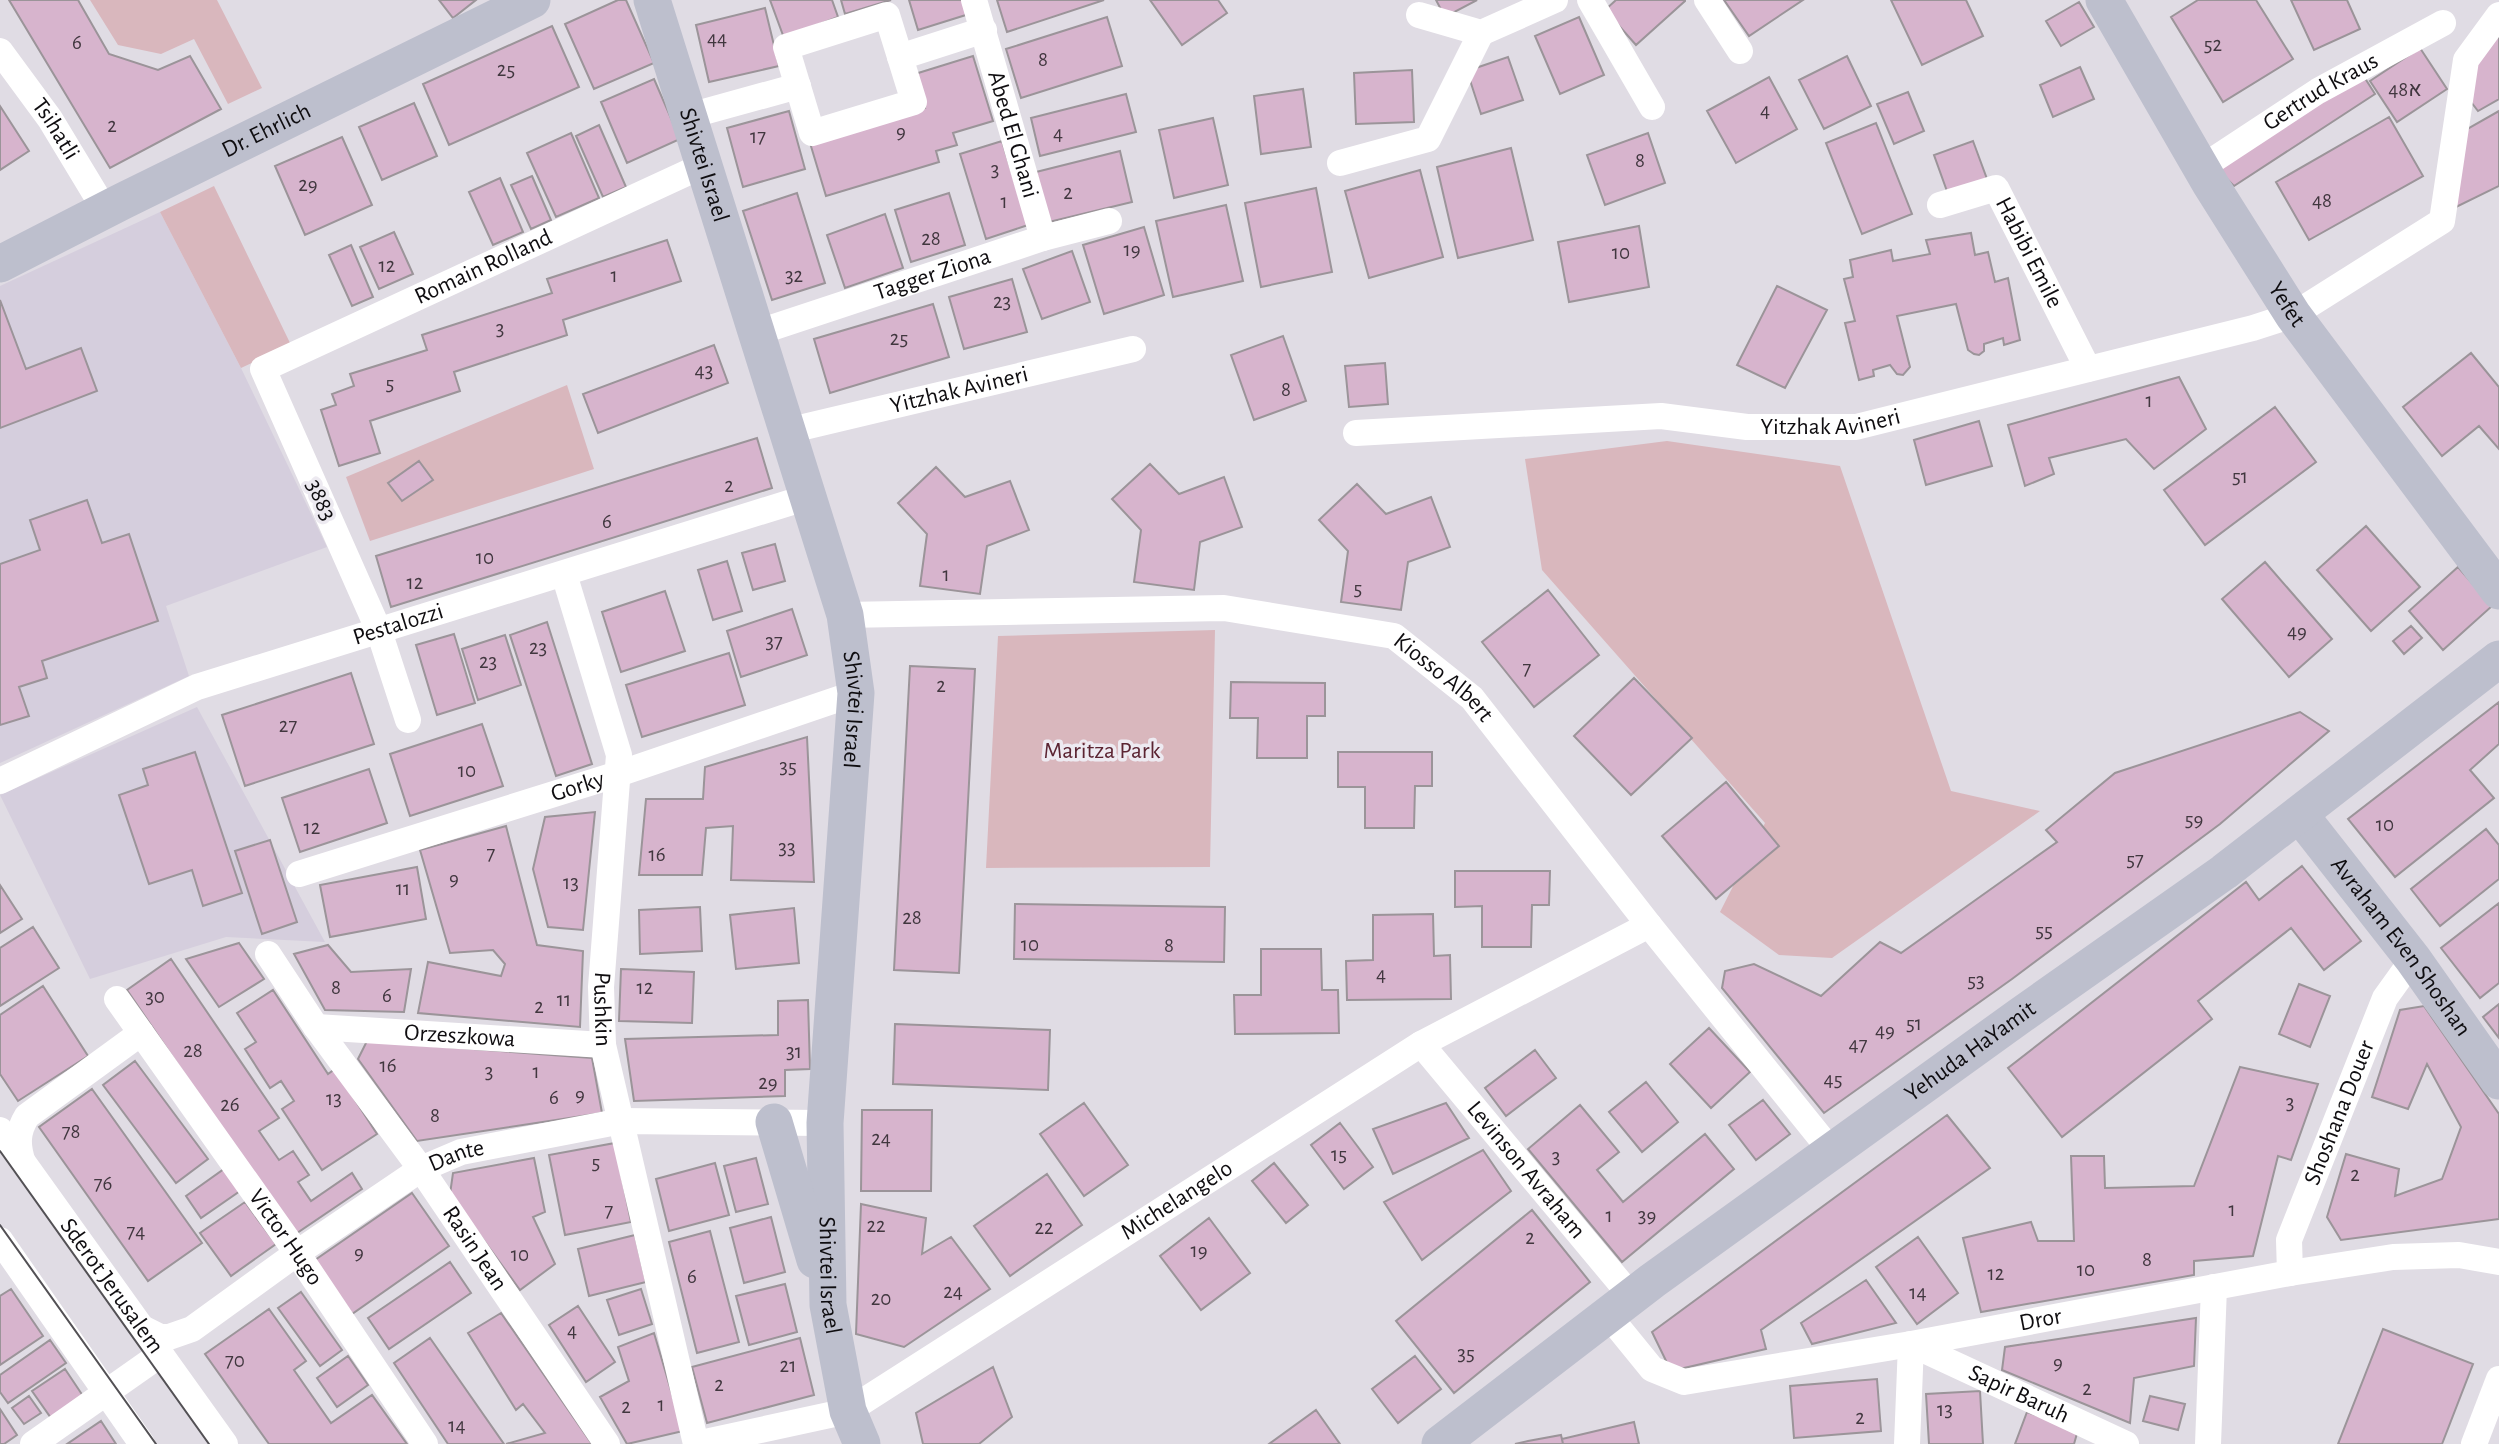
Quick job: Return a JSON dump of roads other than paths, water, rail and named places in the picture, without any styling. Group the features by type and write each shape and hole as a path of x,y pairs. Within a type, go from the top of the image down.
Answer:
{"street":[{"name":"Dr. Ehrlich","path":"0,264 533,0"},
{"name":"Shivtei Israel","path":"652,0 845,615 856,694 825,1123 828,1304 848,1411 862,1444"},
{"name":"Abed El Ghani","path":"974,0 1043,238"},
{"path":"1340,163 1428,139 1481,33 1555,0"},
{"path":"1590,0 1652,107"},
{"path":"1707,0 1740,51"},
{"name":"Yefet","path":"2104,0 2201,168 2293,315 2499,591"},
{"path":"887,15 914,102 812,133 798,86 786,47 887,15"},
{"path":"1419,15 1481,33"},
{"name":"Yitzhak Avineri","path":"1356,433 1661,416 1747,427 1856,426 2253,328 2293,315 2442,221 2466,60 2499,15"},
{"name":"Gertrud Kraus","path":"2201,168 2318,91 2443,23"},
{"path":"900,57 984,30"},
{"name":"Tsihatli","path":"0,51 50,119 106,210"},
{"path":"689,116 798,86"},
{"name":"Romain Rolland","path":"263,369 704,165"},
{"name":"Habibi Emile","path":"1940,205 1996,188 2088,369"},
{"name":"Tagger Ziona","path":"756,333 1043,238 1109,221"},
{"name":"Yitzhak Avineri","path":"787,431 1133,349"},
{"name":"3883","path":"263,369 379,631 408,720"},
{"name":"Pestalozzi","path":"0,781 197,688 808,497"},
{"name":"Pushkin","path":"564,574 619,755 601,987 603,1045 696,1444"},
{"name":"Kiosso Albert","path":"845,615 1224,608 1394,636 1472,698 1832,1153"},
{"name":"Yehuda HaYamit","path":"1440,1444 1620,1306 2021,1015 2224,872 2499,659"},
{"name":"Gorky","path":"299,874 618,774 856,694"},
{"name":"Avraham Even Shoshan","path":"2300,815 2413,959 2499,1081"},
{"name":"Michelangelo","path":"696,1444 848,1411 1421,1044 1649,925"},
{"name":"Rasin Jean","path":"268,954 316,1027 421,1168 607,1444"},
{"name":"Shoshana Douer","path":"2290,1273 2289,1240 2385,998 2413,959"},
{"name":"Victor Hugo","path":"117,999 297,1253 425,1444"},
{"name":"Orzeszkowa","path":"316,1027 603,1045"},
{"path":"23,1163 18,1141 19,1131 27,1116 141,1033"},
{"name":"Levinson Avraham","path":"1421,1044 1620,1306"},
{"name":"Dante","path":"142,1328 160,1337 181,1335 421,1168 461,1152 622,1121 825,1123"},
{"path":"774,1122 828,1304"},
{"name":"Sderot Jerusalem","path":"0,1129 225,1444"},
{"path":"0,1240 142,1444"},
{"name":"Dror","path":"1620,1306 1652,1370 1684,1382 1911,1344 2290,1273 2393,1257 2459,1255 2499,1262"},
{"path":"2208,1444 2214,1287"},
{"path":"1907,1444 1911,1344"},
{"name":"Sapir Baruh","path":"1911,1344 2126,1444"},
{"path":"33,1444 161,1354"},
{"path":"2474,1444 2493,1413 2499,1379"}],"tram line":[{"path":"0,1151 209,1444"},
{"path":"0,1225 156,1444"}],"park label":[{"name":"Maritza Park","path":"1102,751"}]}
